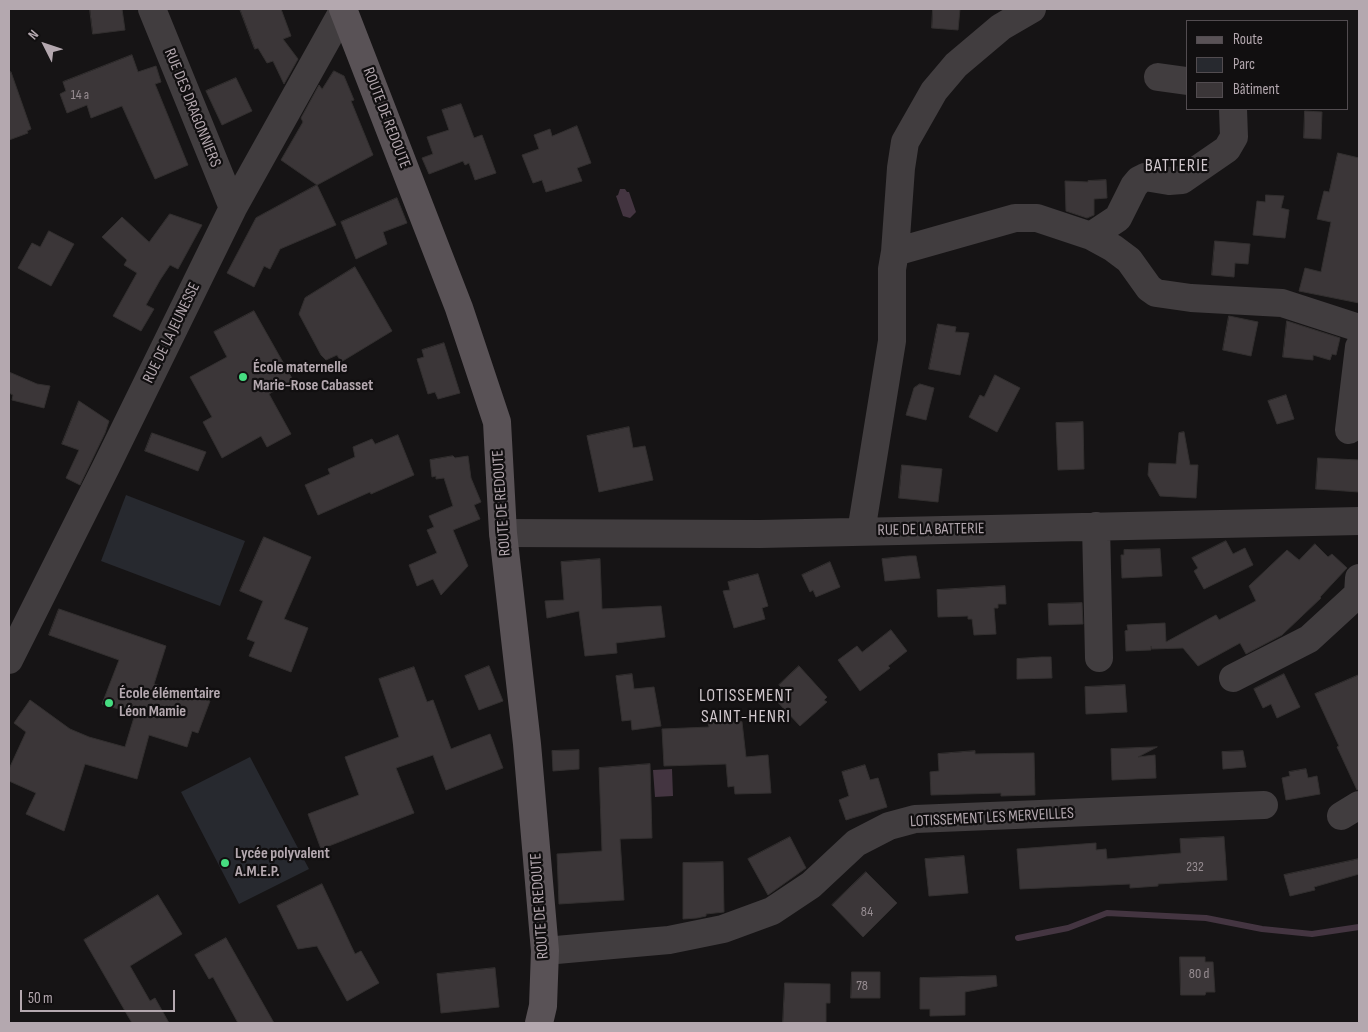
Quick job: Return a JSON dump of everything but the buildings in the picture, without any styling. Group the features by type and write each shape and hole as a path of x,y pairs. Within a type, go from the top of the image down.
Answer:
{"main road":[{"name":"ROUTE DE REDOUTE","path":"344,9 459,308 497,422 503,533 527,744 545,951 543,1006 539,1023"}],"street":[{"name":"RUE DES DRAGONNIERS","path":"152,9 233,208"},
{"name":"RUE DE LA JEUNESSE","path":"9,660 233,208 344,9"},
{"path":"861,532 892,341 892,269 904,142 934,90 956,64 1001,27 1032,9"},
{"path":"1158,77 1186,81"},
{"path":"1091,236 1118,218 1139,180 1145,177 1169,181 1182,180 1227,149 1234,137 1233,110"},
{"path":"895,252 1015,218 1037,218 1091,236 1123,255 1156,294 1282,303 1359,328"},
{"path":"1349,430 1359,347"},
{"name":"RUE DE LA BATTERIE","path":"503,533 760,534 1359,521"},
{"path":"1096,526 1099,658"},
{"path":"1233,678 1309,639 1358,594 1359,578"},
{"name":"LOTISSEMENT LES MERVEILLES","path":"545,951 669,940 723,929 772,911 811,885 856,843 889,826 915,819 1264,806"}],"green space":[{"path":"126,495 245,541 220,606 101,561"},
{"path":"250,757 309,869 239,904 181,792"}],"shaded area":[{"path":"620,189 625,189 629,192 636,212 630,218 623,216 616,196"},
{"path":"672,769 673,796 655,797 653,770"}],"waterway":[{"path":"1018,938 1068,928 1107,913 1206,918 1262,929 1312,934 1359,927"}],"place":[{"name":"École maternelle Marie-Rose Cabasset","path":"243,377"},
{"name":"École élémentaire Léon Mamie","path":"109,703"},
{"name":"Lycée polyvalent A.M.E.P.","path":"225,863"}],"district":[{"name":"BATTERIE","path":"1177,166"},
{"name":"LOTISSEMENT SAINT-HENRI","path":"746,706"}]}
